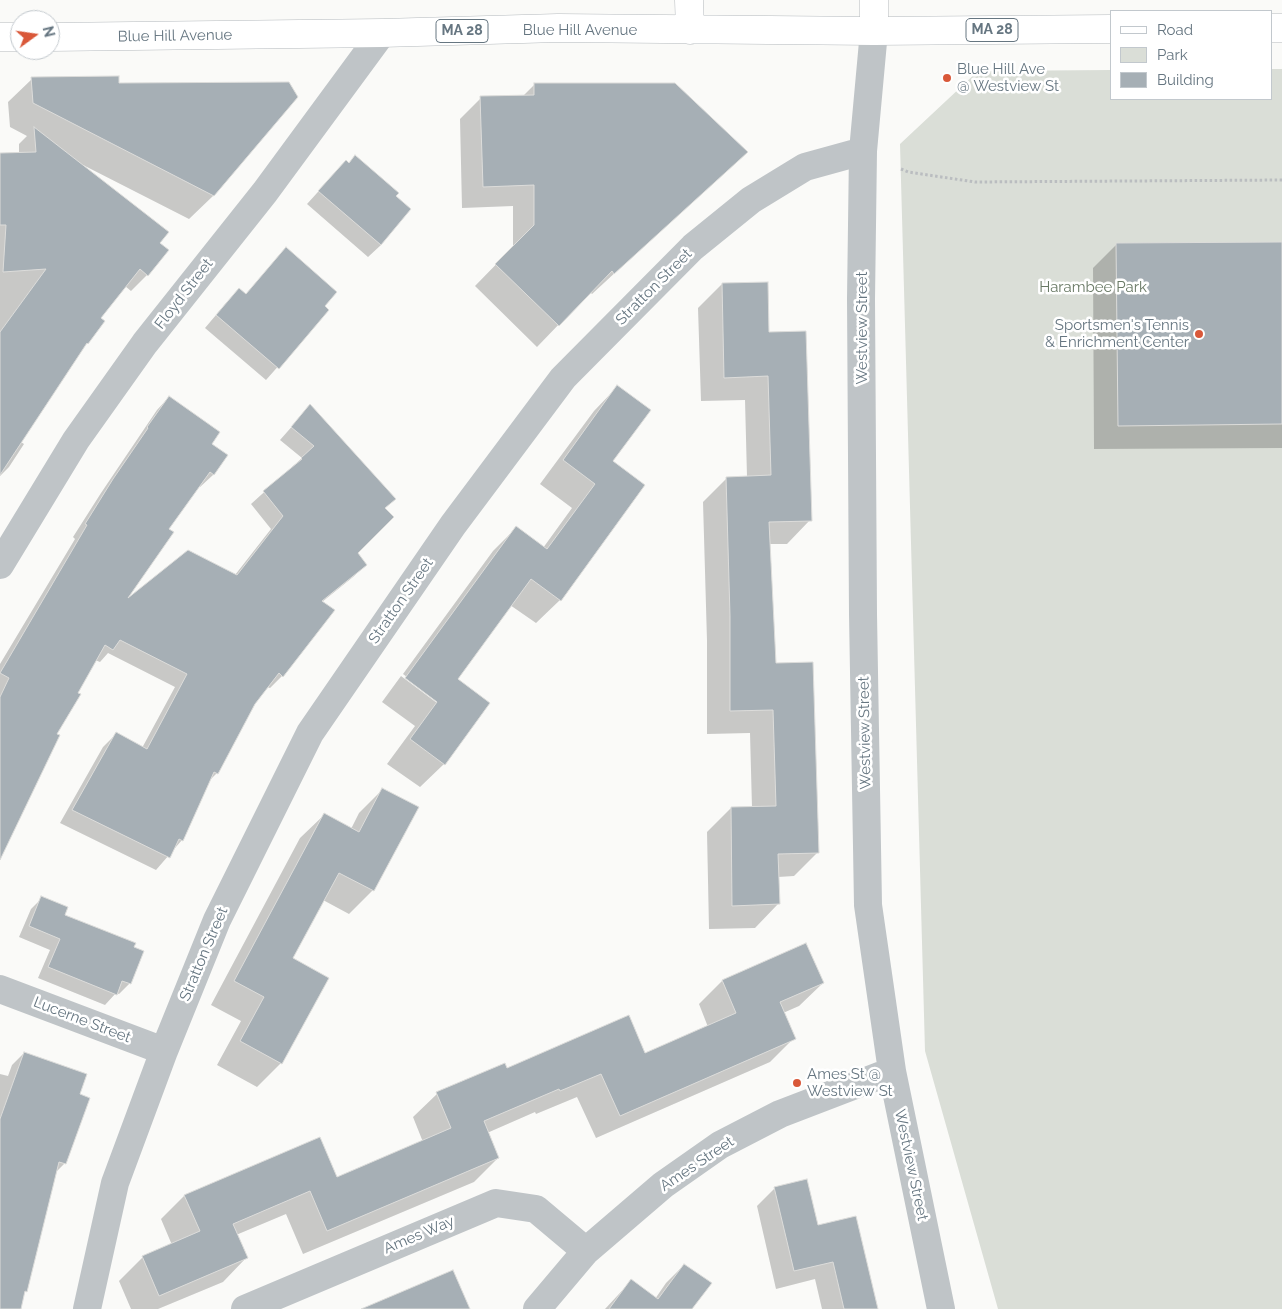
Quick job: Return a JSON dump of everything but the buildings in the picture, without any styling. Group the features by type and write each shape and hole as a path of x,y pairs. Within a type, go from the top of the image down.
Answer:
{"main road":[{"path":"690,0 690,30"},
{"path":"874,0 874,31"},
{"name":"Blue Hill Avenue","path":"60,37 382,33 558,28 874,31 1110,29"}],"street":[{"path":"863,151 874,31"},
{"name":"Floyd Street","path":"0,565 76,440 145,343 265,192 382,33"},
{"name":"Stratton Street","path":"87,1309 116,1183 164,1051 217,920 310,733 453,525 563,378 693,247 751,200 805,167 863,151"},
{"name":"Westview Street","path":"863,151 861,299 863,614 868,906 892,1071 941,1309"},
{"name":"Lucerne Street","path":"0,989 164,1051"},
{"name":"Ames Street","path":"537,1309 586,1251 664,1186 720,1145 780,1114 892,1071"},
{"name":"Ames Way","path":"245,1309 496,1203 536,1209 586,1251"}],"path":[{"path":"902,169 908,172 975,182 1282,180"}],"green space":[{"name":"Harambee Park","path":"1272,69 1282,69 1282,1309 998,1309 925,1051 900,144 978,71 1110,70 1110,100 1272,100"}],"place":[{"name":"Blue Hill Ave @ Westview St","path":"947,78"},
{"name":"Sportsmen's Tennis & Enrichment Center","path":"1199,334"},
{"name":"Ames St @ Westview St","path":"797,1083"}]}
